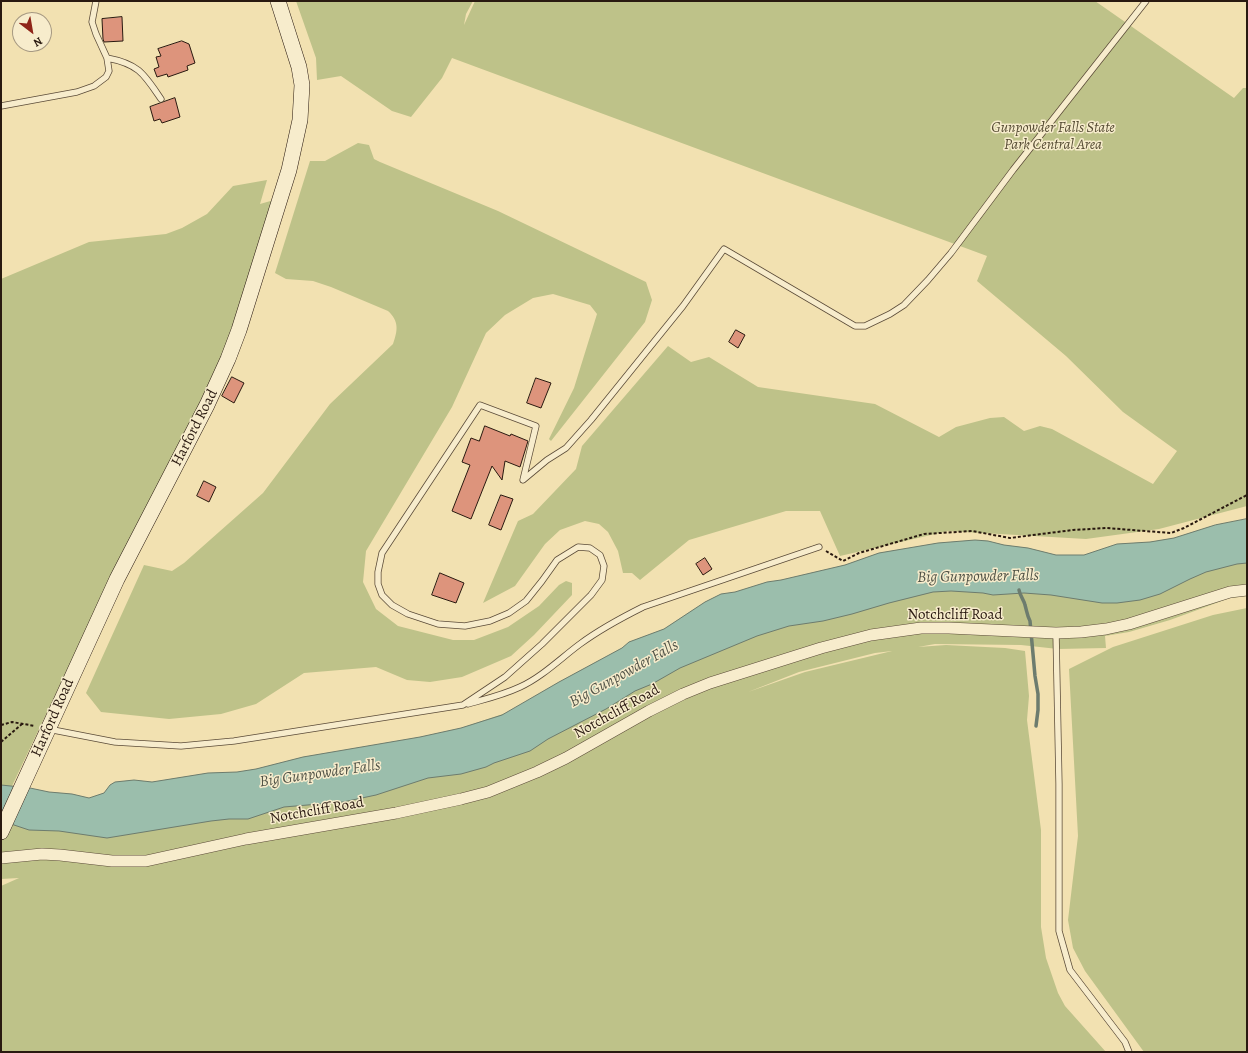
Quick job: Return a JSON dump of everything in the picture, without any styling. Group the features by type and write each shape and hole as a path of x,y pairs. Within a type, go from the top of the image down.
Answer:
{"main road":[{"name":"Harford Road","path":"1,832 116,579 217,384 239,330 289,170 298,136 302,103 302,85 299,67 278,1"}],"street":[{"name":"Notchcliff Road","path":"1,858 42,854 112,861 146,861 246,839 396,813 461,799 488,792 512,783 566,758 649,711 683,694 710,683 821,648 871,635 921,628 1056,633 1081,632 1113,627 1230,592 1247,590"}],"lane":[{"path":"1,106 70,93 94,86 106,77 109,71 107,58 92,22 96,1"},
{"path":"463,705 505,677 548,639 592,596 602,580 604,566 600,555 590,548 578,547 557,560 526,601 509,613 490,621 464,626 438,624 408,614 392,605 382,595 378,584 378,572 382,553 480,405 536,426 523,480 547,460 566,448 591,420 683,306 724,249 855,326 865,326 890,314 904,305 916,294 951,253 1013,170 1146,1"},
{"path":"107,58 120,61 140,70 161,99"},
{"path":"48,729 115,742 181,746 242,740 463,705 498,697 522,687 581,643 618,619 643,607 818,547"},
{"path":"1056,633 1059,784 1059,931 1070,970 1125,1042 1130,1052"}],"path":[{"path":"818,547 843,560 859,552 924,534 972,531 1010,538 1073,530 1106,528 1171,532 1184,528 1247,494"},
{"path":"1,725 12,722 48,729"},
{"path":"1,742 22,724"}],"green space":[{"name":"Gunpowder Falls State Park Central Area","path":"296,1 473,1 466,14 464,25 475,1 1095,1 1234,98 1243,88 1247,88 1247,506 1159,529 1086,539 948,531 840,556 820,511 786,511 689,540 640,580 632,573 623,573 618,551 608,532 599,524 585,521 560,530 545,544 515,586 483,603 518,521 533,514 576,469 582,446 668,346 691,362 709,357 758,387 875,404 939,437 956,427 990,418 1004,417 1024,431 1040,426 1052,429 1153,484 1177,451 1123,412 1066,356 977,281 987,256 452,58 442,78 411,117 392,111 341,76 317,80 316,58"},
{"path":"358,143 369,145 374,159 380,162 498,211 646,282 652,300 645,322 551,441 549,439 574,388 597,314 590,305 553,294 533,298 505,315 486,333 452,407 366,551 363,582 376,609 398,626 453,640 474,640 508,627 539,606 559,585 566,581 572,583 572,595 534,635 511,656 462,677 430,682 407,680 376,667 304,673 256,704 221,714 169,719 101,712 86,693 144,565 172,571 184,563 263,493 330,404 393,344 397,330 396,322 388,311 331,287 313,281 286,279 275,273 310,161 325,161"},
{"path":"267,180 260,204 274,200 244,296 215,377 111,577 12,786 72,794 89,798 104,793 110,785 115,782 134,780 152,782 208,773 237,772 256,769 303,757 420,737 461,728 509,712 559,682 622,648 629,642 664,629 705,602 721,594 735,592 767,582 845,565 879,553 938,543 975,540 1028,548 1056,555 1084,555 1117,544 1150,542 1174,538 1215,525 1247,519 1247,596 1230,598 1170,620 1129,632 1105,636 1106,648 1058,649 1021,645 935,644 918,647 946,645 1005,648 1025,651 1029,696 1027,720 1041,830 1041,927 1046,958 1058,993 1065,1006 1106,1052 1,1052 1,886 19,878 1,879 1,279 89,242 166,234 182,228 207,214 233,186","holes":["892,651 805,672 748,692 799,672 875,653"]},
{"path":"1247,608 1247,1052 1144,1052 1085,971 1073,948 1068,920 1078,836 1069,669 1113,647 1213,615"}],"water":[{"name":"Big Gunpowder Falls","path":"1247,519 1247,563 1206,572 1160,594 1140,600 1102,603 1051,595 1024,593 993,595 951,591 933,592 823,621 789,626 757,636 680,668 548,739 530,751 486,767 461,774 428,778 376,795 343,802 284,807 248,819 211,821 107,838 59,831 29,830 11,824 1,824 1,785 72,794 89,798 104,793 110,785 115,782 134,780 152,782 208,773 237,772 256,769 303,757 420,737 461,728 502,715 622,648 629,642 664,629 705,602 721,594 735,592 767,582 845,565 879,553 938,543 975,540 1028,548 1056,555 1084,555 1117,544 1150,542 1174,538 1215,525"}],"building":[{"path":"122,17 123,41 104,42 102,19"},
{"path":"182,41 189,44 195,63 187,66 188,70 168,77 167,74 157,77 154,69 159,67 156,57 161,56 158,49"},
{"path":"175,98 180,117 162,123 160,119 154,121 150,107"},
{"path":"736,330 745,335 738,348 729,342"},
{"path":"232,377 244,383 234,403 222,396"},
{"path":"536,378 551,383 541,408 527,403"},
{"path":"485,426 510,436 511,434 528,441 520,467 505,461 502,480 492,466 471,519 452,511 470,465 462,462 471,438 479,441"},
{"path":"204,481 216,487 209,502 197,496"},
{"path":"501,495 513,499 501,530 489,525"},
{"path":"705,558 712,569 703,575 696,564"},
{"path":"440,573 464,583 456,603 432,595"}],"waterway":[{"name":"Big Gunpowder Falls","path":"1019,590 1030,621 1038,694 1036,726"}]}
